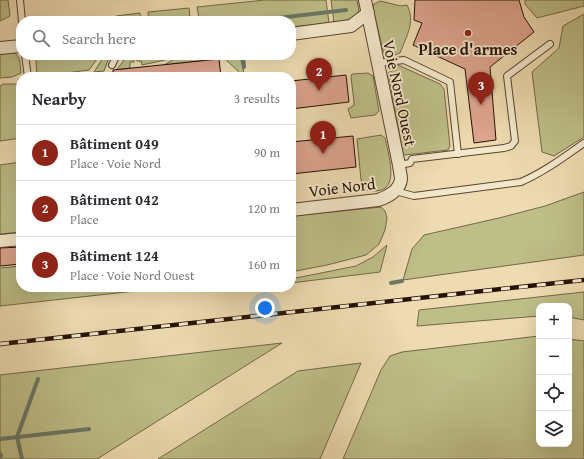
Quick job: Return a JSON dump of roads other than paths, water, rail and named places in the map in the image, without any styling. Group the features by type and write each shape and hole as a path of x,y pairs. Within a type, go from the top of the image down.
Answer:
{"street":[{"name":"Voie Nord Ouest","path":"365,0 399,165 401,179 395,191"},
{"path":"296,33 351,26 368,13"},
{"path":"0,48 16,46"},
{"name":"Voie Nord","path":"296,209 378,200 388,197 395,191"},
{"path":"0,241 16,239"}],"lane":[{"path":"20,0 22,16"},
{"path":"399,165 410,163 412,159 511,146 515,141 507,76 550,44"},
{"path":"26,60 28,72"},
{"path":"112,65 114,60"},
{"path":"378,63 404,60 450,82 458,154"},
{"path":"395,191 414,196 521,182 532,177 584,143"}],"waterway":[{"path":"294,16 346,10"},
{"path":"243,60 244,67"},
{"path":"391,283 402,281"},
{"path":"22,459 17,437 38,379"},
{"path":"0,439 89,429"}],"railway":[{"path":"0,344 584,280"}],"place":[{"name":"Place d'armes","path":"468,33"},
{"name":"Bâtiment 042","path":"319,91"},
{"name":"Bâtiment 124","path":"481,105"},
{"name":"Bâtiment 049","path":"323,154"}]}
